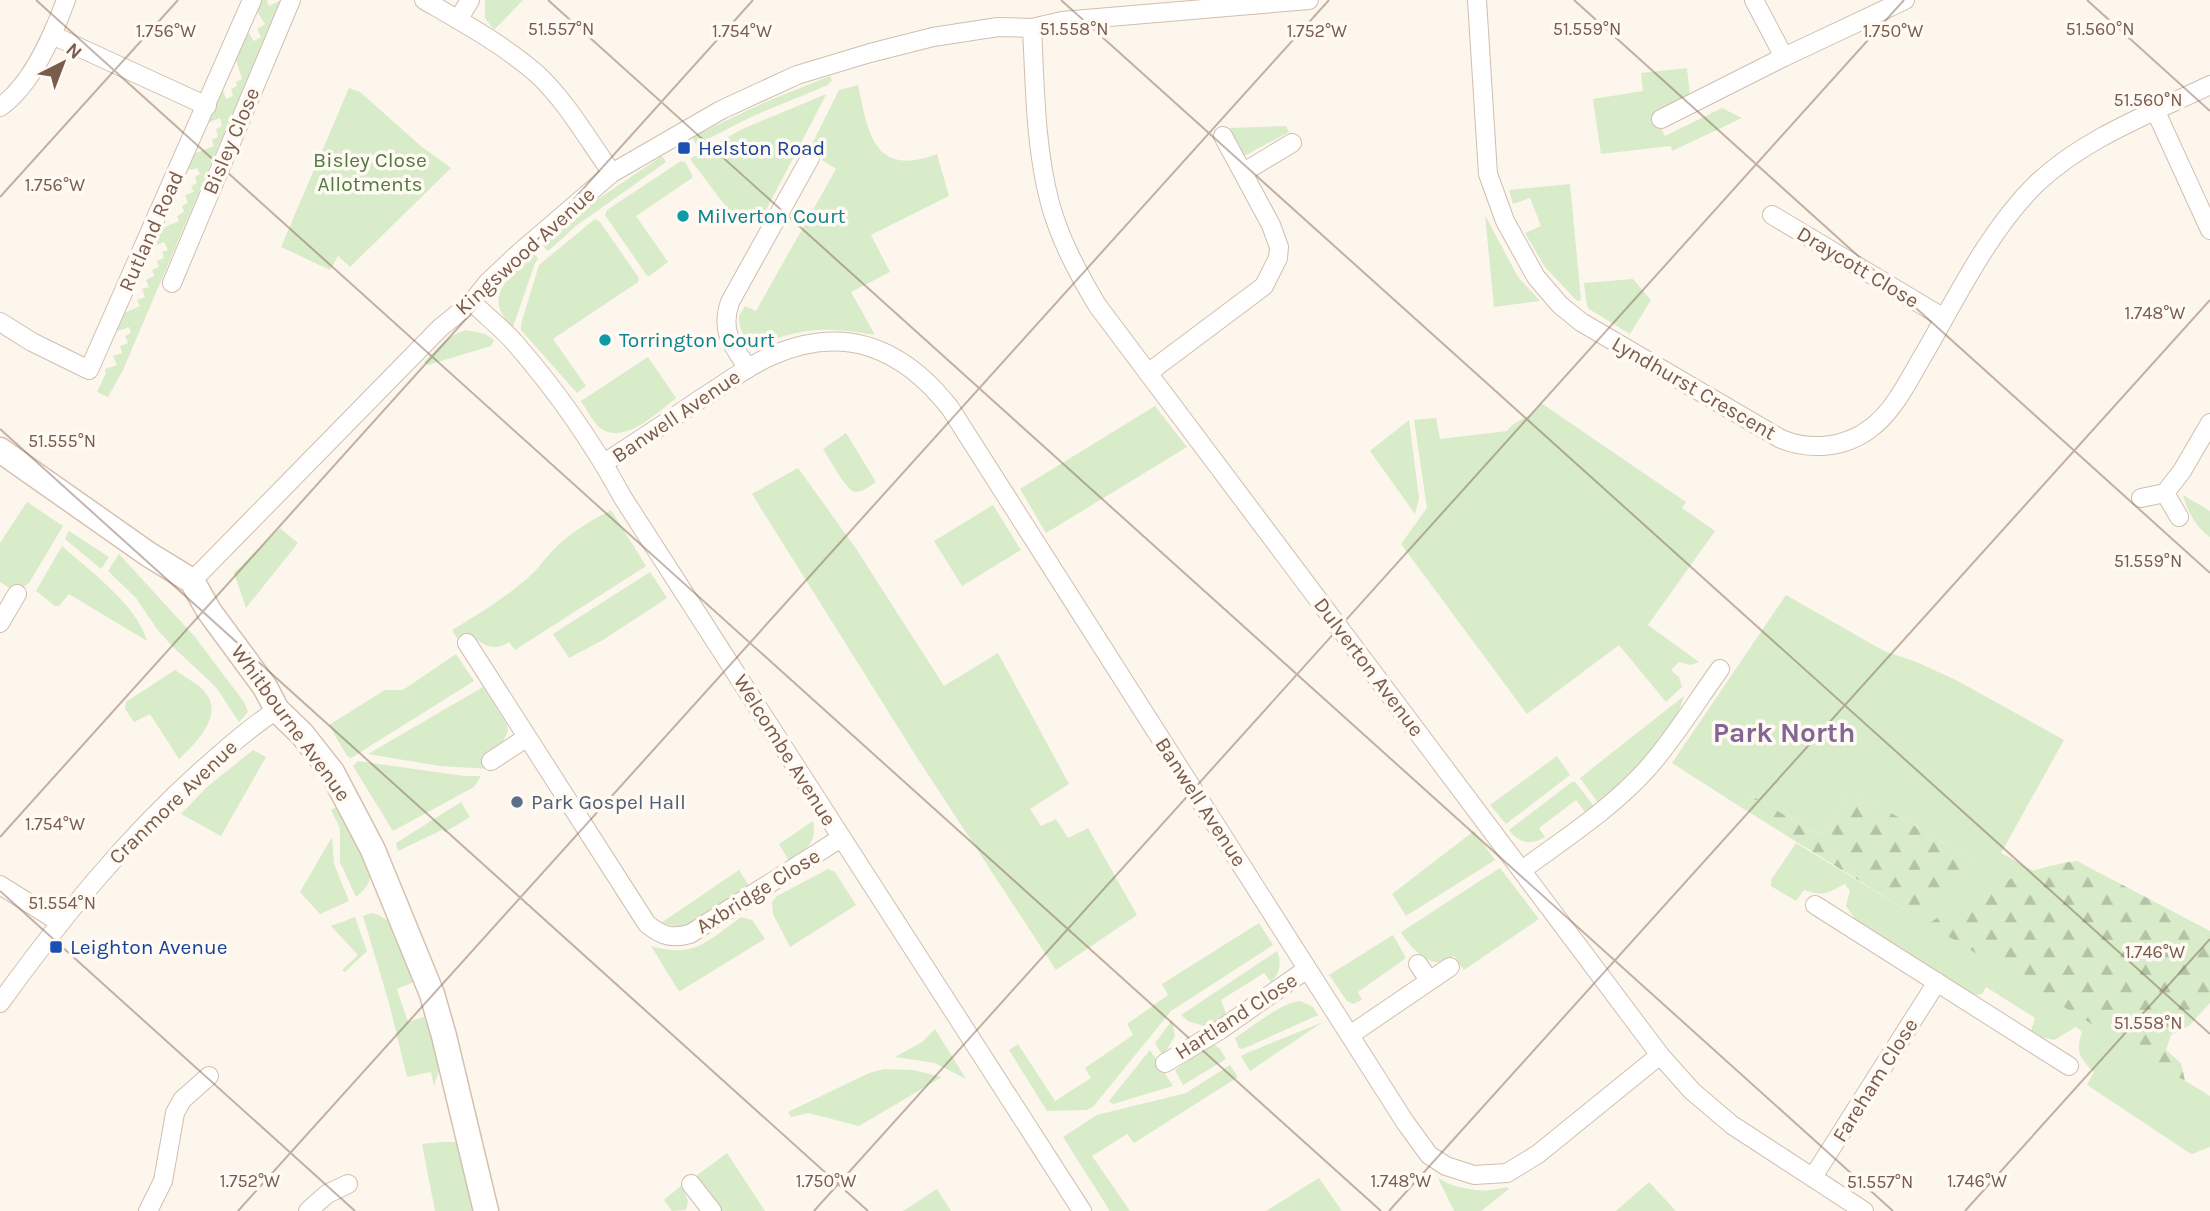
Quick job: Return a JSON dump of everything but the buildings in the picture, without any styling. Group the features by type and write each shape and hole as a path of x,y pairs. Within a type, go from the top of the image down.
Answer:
{"street":[{"path":"0,107 29,77 52,35 66,0"},
{"name":"Rutland Road","path":"0,322 32,342 89,370 252,0"},
{"name":"Bisley Close","path":"172,283 291,0"},
{"path":"424,0 537,74 562,102 612,173"},
{"path":"458,20 470,0"},
{"name":"Kingswood Avenue","path":"192,581 440,328 472,302 488,282 520,252 612,173 721,110 797,75 933,37 998,27 1032,27 1190,5 1309,0"},
{"name":"Lyndhurst Crescent","path":"1477,0 1488,174 1505,221 1536,277 1560,305 1581,322 1781,439 1794,444 1819,446 1853,439 1873,427 1883,418 1907,383 1987,247 2032,188 2073,153 2210,85"},
{"path":"1754,0 1784,57"},
{"path":"1661,119 1905,0"},
{"name":"Dulverton Avenue","path":"1032,27 1042,169 1050,205 1063,241 1091,295 1660,1055 1692,1091 1732,1125 1864,1211"},
{"path":"52,35 207,106"},
{"path":"2156,111 2210,230"},
{"path":"1148,373 1264,286 1275,268 1279,247 1277,238 1223,136"},
{"path":"1244,172 1292,143"},
{"name":"Banwell Avenue","path":"748,368 730,340 724,318 730,302 810,158"},
{"name":"Draycott Close","path":"1772,215 1944,318"},
{"name":"Welcombe Avenue","path":"472,302 514,342 604,463 623,498 1082,1211"},
{"name":"Banwell Avenue","path":"604,463 748,368 787,350 829,342 856,344 901,360 939,394 1405,1122 1429,1155 1454,1170 1474,1175 1495,1175 1516,1169 1660,1055"},
{"path":"2141,498 2165,493 2182,471 2210,423"},
{"name":"Whitbourne Avenue","path":"0,450 148,555 192,581 209,611 265,687 277,710 302,734 332,772 373,850 432,994 485,1211"},
{"path":"2165,493 2179,517"},
{"path":"0,623 17,594"},
{"name":"Axbridge Close","path":"467,643 647,923 659,933 675,938 690,934 841,838"},
{"path":"1522,870 1601,811 1634,782 1656,758 1720,669"},
{"name":"Cranmore Avenue","path":"0,1003 59,922 146,824 243,735 277,710"},
{"path":"491,761 526,738"},
{"path":"0,885 59,922"},
{"path":"1815,905 2069,1066"},
{"path":"1418,964 1429,980"},
{"path":"1350,1035 1450,967"},
{"name":"Hartland Close","path":"1165,1063 1220,1030 1307,969"},
{"name":"Fareham Close","path":"1813,1177 1937,982"},
{"path":"148,1211 163,1181 175,1113 182,1100 209,1076"},
{"path":"307,1211 327,1194 348,1184"},
{"path":"691,1184 709,1210"}],"green space":[{"path":"260,0 267,0 269,6 281,0 123,370 108,397 97,392 106,373 105,369 117,365 113,356 122,353 120,346 128,343 125,336 131,333 129,327 115,332 124,313 140,306 137,300 145,297 142,289 149,287 146,280 154,276 152,270 159,267 157,261 164,258 162,252 168,250 164,242 152,247 160,229 179,221 177,216 184,212 182,206 188,203 185,195 194,192 191,186 197,183 195,177 200,174 197,168 186,168 193,154 214,146 212,140 218,137 216,129 222,126 220,118 207,123 222,88 226,99 233,96 231,89 242,79 235,57 247,30 254,41 261,37 257,29 265,24 256,10"},
{"path":"485,0 523,0 494,30 485,18"},
{"path":"1687,68 1690,96 1655,114 1665,136 1722,108 1742,118 1672,151 1671,146 1601,154 1593,99 1643,91 1641,73"},
{"path":"830,76 832,80 828,85 753,116 696,145 692,137 761,104"},
{"path":"858,85 866,119 878,146 887,155 899,160 916,160 937,154 949,196 871,235 890,272 851,292 875,335 822,330 800,332 764,342 750,340 741,330 739,316 745,306 756,311 836,169 822,160 825,153 811,146 839,90"},
{"name":"Bisley Close Allotments","path":"349,88 360,92 422,147 451,168 350,267 338,256 330,270 281,247"},
{"path":"824,95 763,216 750,223 736,220 690,159 742,129"},
{"path":"1286,126 1289,132 1244,156 1230,128"},
{"path":"662,156 666,162 576,226 548,251 543,246 595,201"},
{"path":"681,161 685,162 692,178 636,216 668,262 648,277 605,215 607,210"},
{"path":"1570,184 1581,300 1577,301 1545,267 1525,233 1541,226 1530,198 1513,204 1509,190"},
{"path":"1485,215 1518,277 1540,301 1494,307"},
{"path":"595,219 600,222 639,278 638,282 553,339 586,386 577,393 521,330 521,324 539,265"},
{"path":"534,253 538,259 513,327 503,316 499,296 509,278"},
{"path":"1633,279 1651,300 1630,334 1589,309 1584,283"},
{"path":"466,330 485,334 494,340 491,346 428,365 424,362 448,339"},
{"path":"648,357 676,398 630,430 619,433 600,428 581,401"},
{"path":"1541,403 1686,502 1682,508 1715,531 1648,625 1699,662 1691,665 1679,662 1671,670 1679,677 1682,687 1666,702 1619,645 1527,714 1401,544 1427,508 1414,420 1436,418 1440,439 1507,431"},
{"path":"1155,406 1187,447 1046,533 1020,489"},
{"path":"1409,420 1419,498 1415,514 1370,451"},
{"path":"846,433 876,482 858,492 851,490 837,473 823,449"},
{"path":"798,468 857,550 944,686 998,653 1069,784 1030,809 1041,826 1056,819 1068,838 1088,828 1137,915 1056,970 916,756 752,494"},
{"path":"2183,495 2210,511 2210,537 2193,518"},
{"path":"27,502 63,526 29,583 16,592 0,582 0,543"},
{"path":"993,505 1021,550 962,586 934,541"},
{"path":"611,510 646,566 515,650 509,642 494,647 472,635 459,642 452,630 513,590 568,537"},
{"path":"280,528 298,543 246,608 234,573"},
{"path":"69,531 109,557 101,569 65,539"},
{"path":"62,546 123,602 142,628 147,641 69,594 59,606 55,606 36,591"},
{"path":"119,554 195,637 244,702 248,712 239,722 216,687 172,646 136,598 108,571"},
{"path":"650,572 667,598 603,640 569,658 553,634"},
{"path":"1786,595 1884,651 1956,680 2064,740 2001,853 2034,871 1963,903 1929,924 2210,1096 2210,1147 2192,1154 2188,1152 2087,1085 2094,1072 2080,1054 2082,1032 2076,1027 2054,1040 2033,1035 2031,1031 2035,1018 1986,987 1982,994 1974,995 1857,922 1846,906 1850,891 1845,884 1825,893 1804,890 1796,901 1771,886 1771,880 1796,843 1911,913 1956,888 1974,869 1971,861 1961,852 1850,790 1823,834 1805,827 1751,796 1739,806 1672,763"},
{"path":"456,654 474,681 351,758 347,756 329,725 385,690 403,690"},
{"path":"175,670 202,689 211,706 208,724 179,759 150,714 134,722 125,709 126,702"},
{"path":"483,687 508,731 490,769 439,766 368,754"},
{"path":"1684,696 1679,711 1644,762 1599,804 1580,778"},
{"path":"253,750 266,757 221,836 181,814 207,787"},
{"path":"1557,756 1570,775 1506,824 1490,805"},
{"path":"358,761 481,776 474,787 393,831 353,766"},
{"path":"1575,782 1594,806 1586,813 1576,800 1539,828 1545,837 1535,842 1521,840 1509,830"},
{"path":"1850,790 1961,852 1971,861 1974,869 1969,877 1955,889 1911,913 1739,806 1751,796 1806,828 1823,834"},
{"path":"461,802 470,817 445,832 442,830 398,851 396,843"},
{"path":"337,807 370,871 367,886 356,897 340,862 340,828 331,810"},
{"path":"813,821 814,835 809,845 789,861 779,844"},
{"path":"1474,831 1495,860 1406,916 1392,894"},
{"path":"332,837 334,864 349,901 320,914 300,892"},
{"path":"2077,861 2210,931 2210,1003 2190,1025 2171,1035 2166,1050 2181,1063 2185,1081 1928,924 1999,884 2038,869"},
{"path":"1500,868 1539,919 1464,970 1454,956 1445,962 1431,961 1408,943 1401,932"},
{"path":"828,869 835,872 856,905 790,947 773,914 772,902 777,896"},
{"path":"739,870 749,886 688,926 681,928 661,923"},
{"path":"371,913 391,923 414,982 397,989 408,1022 426,1016 441,1064 434,1086 431,1072 407,1077 389,1003 363,916"},
{"path":"355,917 367,951 345,972 342,970 358,955 331,926"},
{"path":"741,917 752,920 765,939 678,990 651,946 690,949 709,940"},
{"path":"1259,923 1273,945 1171,1011 1093,1107 1086,1110 1047,1111 1009,1050 1018,1044 1055,1101 1091,1078 1085,1068 1133,1035 1127,1024 1168,995 1162,984"},
{"path":"1393,935 1406,958 1358,992 1362,1000 1353,1004 1347,1001 1329,975"},
{"path":"1277,951 1279,968 1271,982 1264,973 1221,1000 1227,1016 1207,1027 1188,1021 1181,1015"},
{"path":"1300,1001 1313,1007 1318,1015 1243,1049 1239,1048 1235,1038 1275,1011"},
{"path":"1172,1020 1175,1036 1163,1056 1155,1043"},
{"path":"1323,1022 1250,1071 1241,1056 1247,1053"},
{"path":"935,1029 966,1079 935,1063 895,1057 922,1042"},
{"path":"1215,1045 1226,1059 1183,1085 1175,1070 1208,1046"},
{"path":"1150,1050 1173,1086 1113,1104 1109,1101"},
{"path":"1230,1065 1238,1077 1134,1143 1127,1134 1092,1156 1130,1211 1110,1211 1063,1137 1097,1115 1186,1093"},
{"path":"884,1069 913,1070 942,1077 859,1126 808,1113 791,1117 788,1112 869,1073"},
{"path":"457,1142 475,1211 435,1211 422,1144"},
{"path":"727,1153 765,1211 722,1211 696,1176"},
{"path":"1319,1178 1342,1211 1266,1211 1314,1181"},
{"path":"1438,1178 1471,1190 1509,1189 1481,1211 1454,1211"},
{"path":"1649,1182 1676,1211 1616,1211"},
{"path":"682,1185 688,1201 686,1210 672,1211 664,1200"},
{"path":"937,1189 951,1211 903,1211"}],"place":[{"name":"Helston Road","path":"684,148"},
{"name":"Milverton Court","path":"683,216"},
{"name":"Torrington Court","path":"605,340"},
{"name":"Park Gospel Hall","path":"517,802"},
{"name":"Leighton Avenue","path":"56,947"}],"district":[{"name":"Park North","path":"1784,732"}]}
